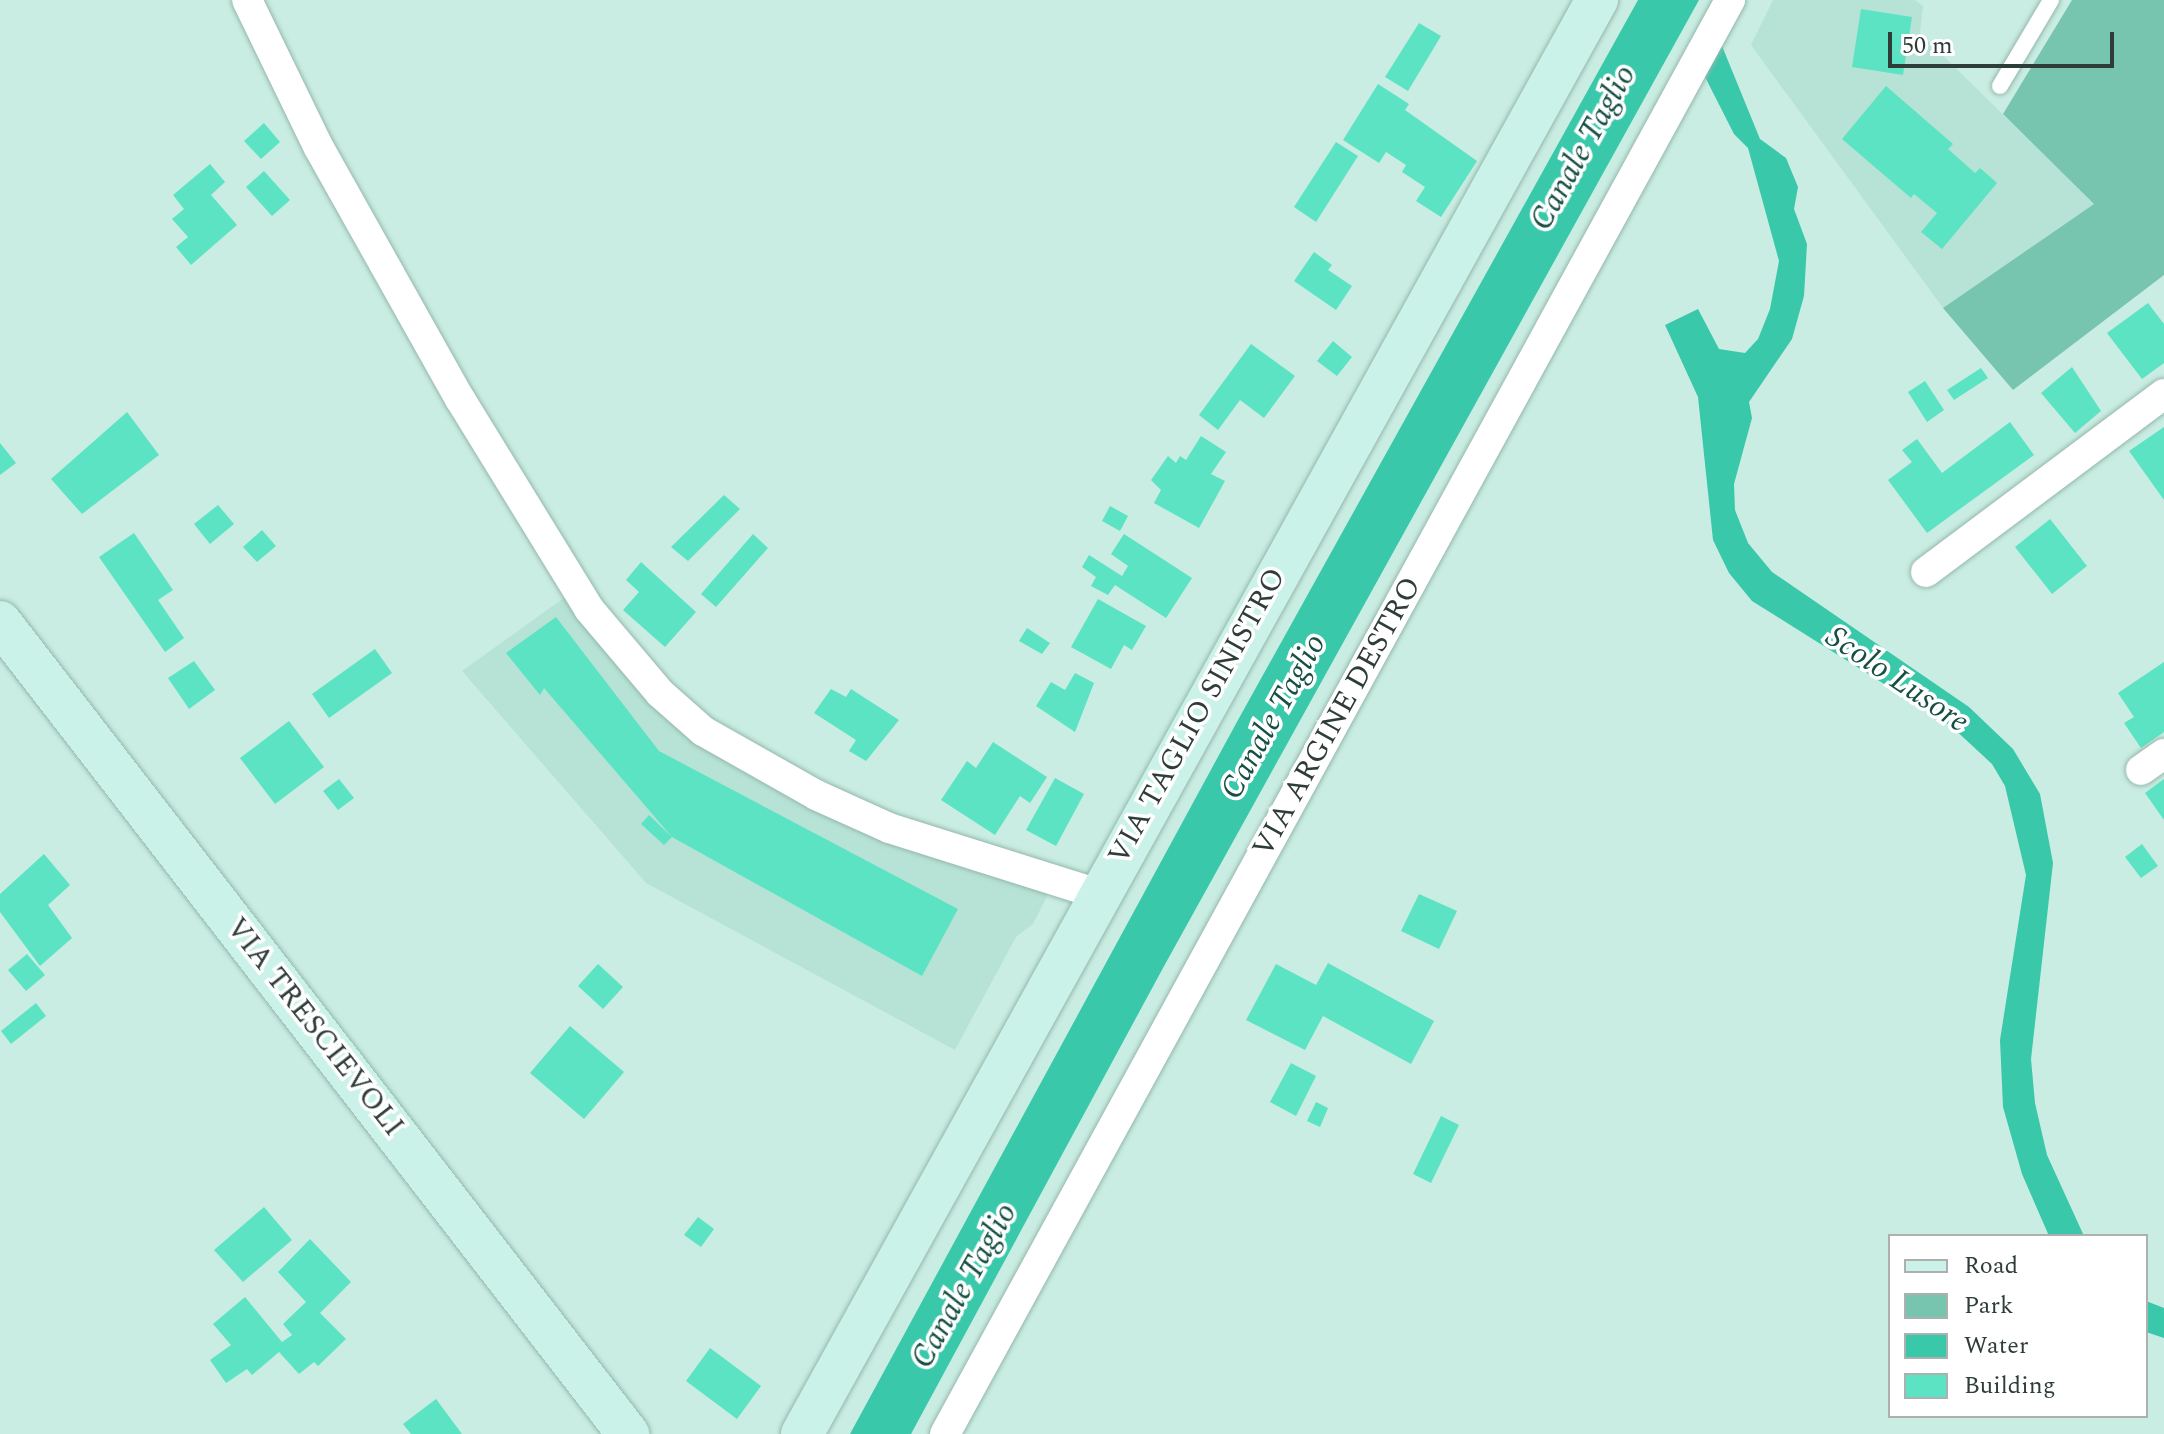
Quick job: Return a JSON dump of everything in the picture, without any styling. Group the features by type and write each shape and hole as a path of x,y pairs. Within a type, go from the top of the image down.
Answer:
{"main road":[{"name":"VIA TAGLIO SINISTRO","path":"802,1434 1098,894 1597,0"},
{"name":"VIA TRESCIEVOLI","path":"0,622 628,1434"}],"street":[{"path":"247,0 319,148 460,399 589,609 660,693 703,731 828,801 889,828 1098,894"},
{"name":"VIA ARGINE DESTRO","path":"945,1434 1730,0"},
{"path":"1926,572 2164,394"}],"lane":[{"path":"2000,86 2051,0"}],"shaded area":[{"path":"1773,0 1915,0 1923,6 1920,33 2094,204 1943,308 1751,45"},
{"path":"568,595 598,640 663,717 763,780 1051,888 1033,924 1016,937 955,1050 646,883 462,671"}],"green space":[{"path":"2072,0 2164,0 2164,275 2013,390 1943,308 2094,204 2003,114"}],"water":[{"name":"Canale Taglio","path":"1638,0 1699,0 1163,968 911,1434 850,1434 1238,720"},
{"name":"Scolo Lusore","path":"1714,45 1722,46 1760,139 1786,158 1798,187 1794,209 1807,244 1804,296 1792,339 1749,402 1752,418 1734,484 1735,510 1748,543 1772,572 1969,707 2013,749 2040,794 2053,863 2031,1059 2035,1103 2047,1155 2083,1234 2048,1234 2022,1174 2003,1107 2000,1040 2026,875 2005,786 1992,764 1951,726 1752,601 1729,573 1713,540 1698,397 1665,325 1698,309 1719,349 1745,353 1758,339 1770,309 1779,261 1748,148 1734,134 1701,69"},
{"path":"2148,1302 2164,1308 2164,1338 2148,1333"}],"building":[{"path":"1861,9 1912,17 1903,75 1852,67"},
{"path":"1419,23 1441,36 1408,91 1385,77"},
{"path":"1378,84 1409,104 1405,110 1477,161 1441,217 1416,201 1425,187 1402,172 1406,165 1386,152 1379,163 1343,140"},
{"path":"1886,86 1953,144 1948,149 1975,173 1980,168 1997,183 1942,249 1921,232 1937,213 1914,194 1911,198 1842,139"},
{"path":"264,123 280,142 261,159 244,141"},
{"path":"1336,142 1358,156 1316,222 1294,207"},
{"path":"210,164 225,182 211,195 237,225 191,265 176,247 188,237 172,219 184,209 173,195"},
{"path":"264,171 290,200 272,216 246,187"},
{"path":"1314,252 1332,265 1328,270 1352,286 1336,310 1294,281"},
{"path":"2148,303 2164,324 2164,363 2142,379 2107,333"},
{"path":"1333,341 1352,357 1337,376 1317,361"},
{"path":"1251,344 1295,376 1264,418 1240,400 1218,430 1199,415"},
{"path":"2072,367 2101,411 2075,433 2041,393"},
{"path":"1981,368 1988,378 1954,400 1947,390"},
{"path":"1925,381 1944,410 1927,422 1908,392"},
{"path":"127,412 159,455 82,514 51,479"},
{"path":"2010,422 2034,455 1927,533 1888,480 1912,462 1902,450 1917,439 1942,473"},
{"path":"2164,427 2164,500 2129,451"},
{"path":"1201,436 1226,452 1211,474 1225,481 1199,528 1154,503 1161,490 1151,480 1168,456 1176,463 1180,456 1186,460"},
{"path":"0,443 16,463 0,475"},
{"path":"724,495 740,509 688,561 671,547"},
{"path":"218,505 234,524 210,544 194,524"},
{"path":"1110,506 1128,516 1120,531 1102,521"},
{"path":"2050,519 2087,566 2052,594 2015,547"},
{"path":"262,530 276,546 257,562 243,547"},
{"path":"134,533 173,590 158,600 184,638 165,652 99,557"},
{"path":"753,534 768,548 716,607 701,594"},
{"path":"1124,534 1192,578 1166,618 1115,585 1108,595 1091,586 1096,577 1082,567 1089,555 1122,576 1128,566 1111,554"},
{"path":"641,562 696,612 665,647 623,610 639,592 626,580"},
{"path":"1098,599 1146,626 1132,650 1124,645 1111,669 1071,647"},
{"path":"556,617 659,751 958,909 922,976 672,837 544,688 540,695 506,653"},
{"path":"1027,628 1050,643 1042,654 1019,641"},
{"path":"375,649 392,673 329,718 312,694"},
{"path":"194,661 215,690 189,709 168,678"},
{"path":"2164,662 2164,732 2141,748 2124,723 2134,717 2118,693"},
{"path":"1075,673 1094,683 1075,732 1036,706 1051,682 1065,690"},
{"path":"831,689 846,697 851,689 899,720 866,761 849,751 856,740 814,713"},
{"path":"289,721 324,767 275,804 240,758"},
{"path":"993,742 1047,777 1030,803 1020,796 995,835 941,800 967,761 976,768"},
{"path":"1055,778 1084,794 1056,846 1026,830"},
{"path":"339,779 354,798 338,810 323,791"},
{"path":"2164,779 2164,820 2145,793"},
{"path":"649,815 672,837 664,845 641,824"},
{"path":"2142,844 2158,866 2141,878 2125,857"},
{"path":"44,854 70,885 48,905 72,938 40,966 0,912 0,894"},
{"path":"1419,894 1457,911 1439,949 1401,931"},
{"path":"27,954 45,975 26,991 8,970"},
{"path":"1328,963 1434,1021 1411,1064 1323,1016 1305,1050 1246,1020 1276,964 1316,985"},
{"path":"598,964 623,987 603,1009 578,986"},
{"path":"36,1003 46,1016 11,1044 1,1031"},
{"path":"570,1026 624,1072 584,1119 530,1073"},
{"path":"1291,1063 1316,1076 1296,1116 1270,1102"},
{"path":"1316,1102 1328,1108 1320,1127 1307,1121"},
{"path":"1441,1116 1459,1125 1431,1183 1413,1174"},
{"path":"264,1207 292,1240 243,1282 214,1250"},
{"path":"698,1217 714,1229 701,1247 684,1235"},
{"path":"310,1239 351,1282 320,1313 346,1339 318,1366 314,1362 299,1374 279,1352 252,1375 247,1369 226,1383 210,1360 231,1345 213,1324 245,1297 282,1342 292,1335 283,1324 306,1302 278,1272"},
{"path":"710,1348 761,1386 737,1419 686,1381"},
{"path":"436,1399 462,1434 411,1434 403,1424"}]}
